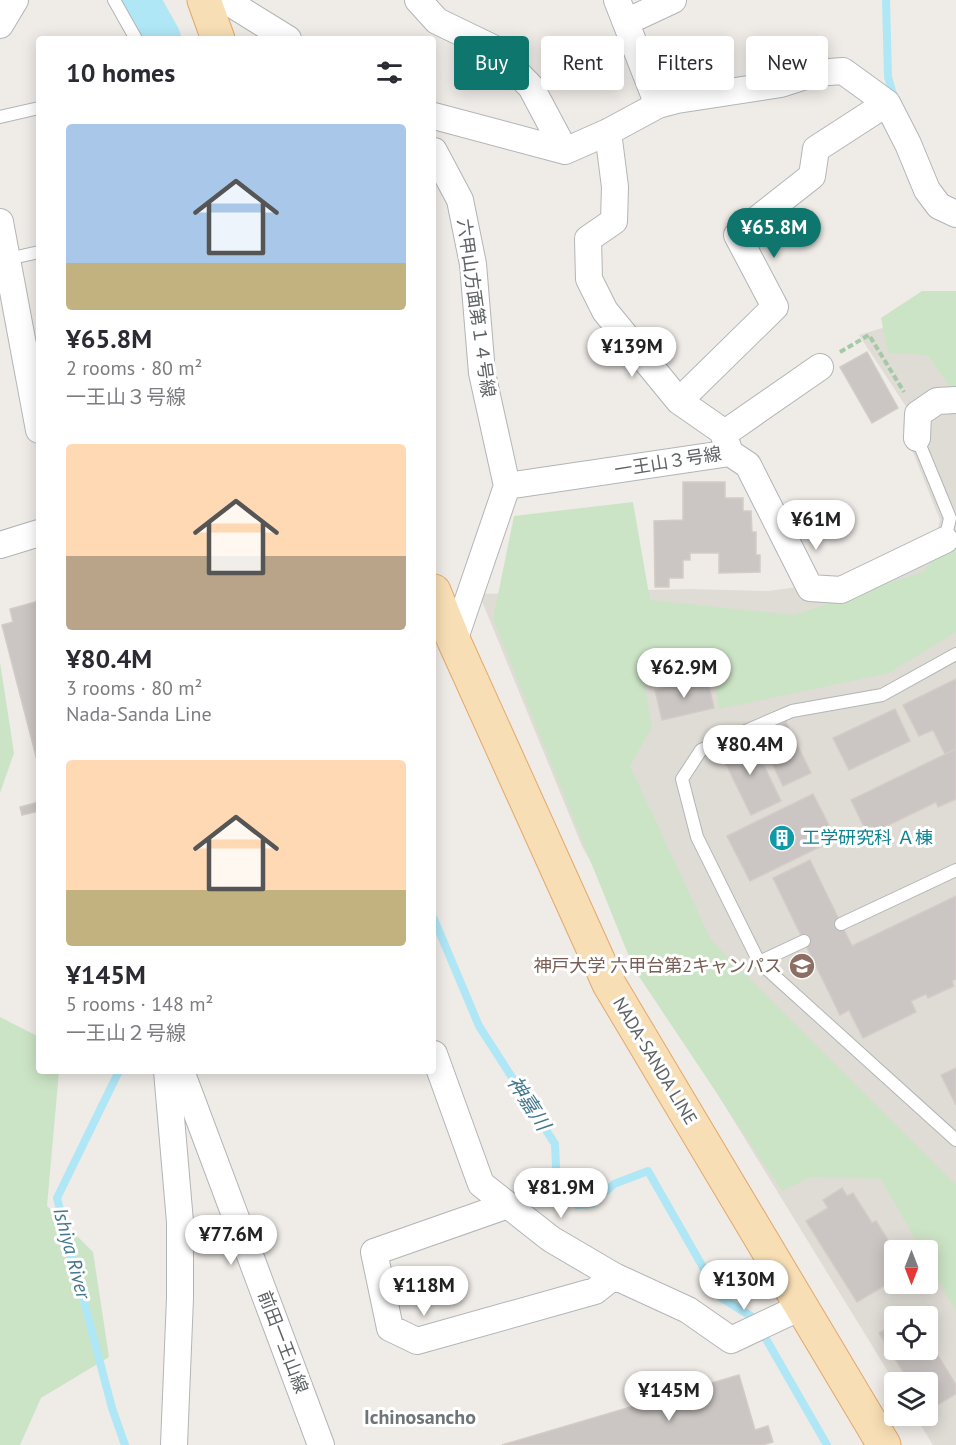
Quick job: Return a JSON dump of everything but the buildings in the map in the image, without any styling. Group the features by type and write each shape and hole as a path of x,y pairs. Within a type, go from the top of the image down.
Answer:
{"main road":[{"path":"204,0 217,36"},
{"name":"NADA-SANDA LINE","path":"436,596 454,641 609,984 884,1445"}],"street":[{"path":"0,25 15,0"},
{"path":"225,0 283,36"},
{"path":"418,0 437,21 493,48 531,87 565,151"},
{"path":"658,105 622,11 673,0"},
{"path":"436,117 565,151 608,132 658,105 781,84 815,73 843,71 887,103 908,144 927,190 939,206 956,214"},
{"path":"679,401 776,308 737,235 812,176 816,149 887,103"},
{"name":"一王山３号線","path":"608,132 615,187 614,221 588,239 589,279 605,311 679,401 727,443"},
{"name":"六甲山方面第１４号線","path":"436,155 460,200 473,264 482,373 507,486"},
{"path":"0,222 36,413"},
{"path":"829,360 727,443 748,465 810,588 841,590 945,540"},
{"path":"917,426 937,400 956,400"},
{"name":"一王山３号線","path":"507,486 727,443"},
{"path":"454,641 507,486"},
{"path":"0,545 36,534"},
{"path":"436,1059 482,1184 551,1239 614,1275 688,1310 731,1340 803,1306"},
{"path":"167,1074 180,1222 180,1298 174,1445"},
{"name":"前田一王山線","path":"182,1074 321,1445"},
{"path":"508,1205 374,1252 390,1328 417,1341 595,1291 614,1275"}],"lane":[{"path":"114,0 134,36"},
{"path":"0,117 36,109"},
{"path":"8,259 36,253"},
{"path":"917,426 950,518 945,540"},
{"path":"956,654 882,695 792,711 701,750 682,779 698,837 759,962 956,1140"},
{"path":"841,924 956,870"},
{"path":"759,962 804,942"}],"path":[{"path":"829,360 869,335 917,426"}],"shaded area":[{"name":"神戸大学 六甲台第2キャンパス","path":"956,306 956,1445 933,1445 921,1426 938,1426 938,1372 888,1372 712,1085 582,846 479,594 689,589 768,591 835,582 937,533 940,520 903,427 907,408 859,335"}],"green space":[{"path":"922,291 956,291 956,402 947,382 927,355 888,353 881,318"},
{"path":"633,502 650,600 794,615 923,572 953,531 956,531 956,632 889,673 719,709 713,668 645,687 652,727 630,766 711,940 956,1185 956,1312 938,1280 938,1240 916,1240 881,1179 811,1177 782,1191 634,969 493,619 514,516"},
{"path":"0,662 14,753 0,793"},
{"path":"0,1017 36,1035 36,1074 59,1074 47,1206 93,1252 109,1357 41,1398 20,1445 0,1445"}],"waterway":[{"name":"Ishiya River","path":"135,0 155,36"},
{"path":"886,0 888,77 895,101"},
{"name":"神嘉川","path":"436,924 479,1026 555,1144 557,1189 577,1205 592,1204 614,1184 648,1171 720,1297 754,1318 827,1445"},
{"name":"Ishiya River","path":"118,1074 57,1198 112,1408 125,1445"}],"place":[{"name":"工学研究科 Ａ棟","path":"782,838"},
{"name":"神戸大学 六甲台第2キャンパス","path":"802,966"}],"district":[{"name":"Ichinosancho","path":"420,1417"}]}
